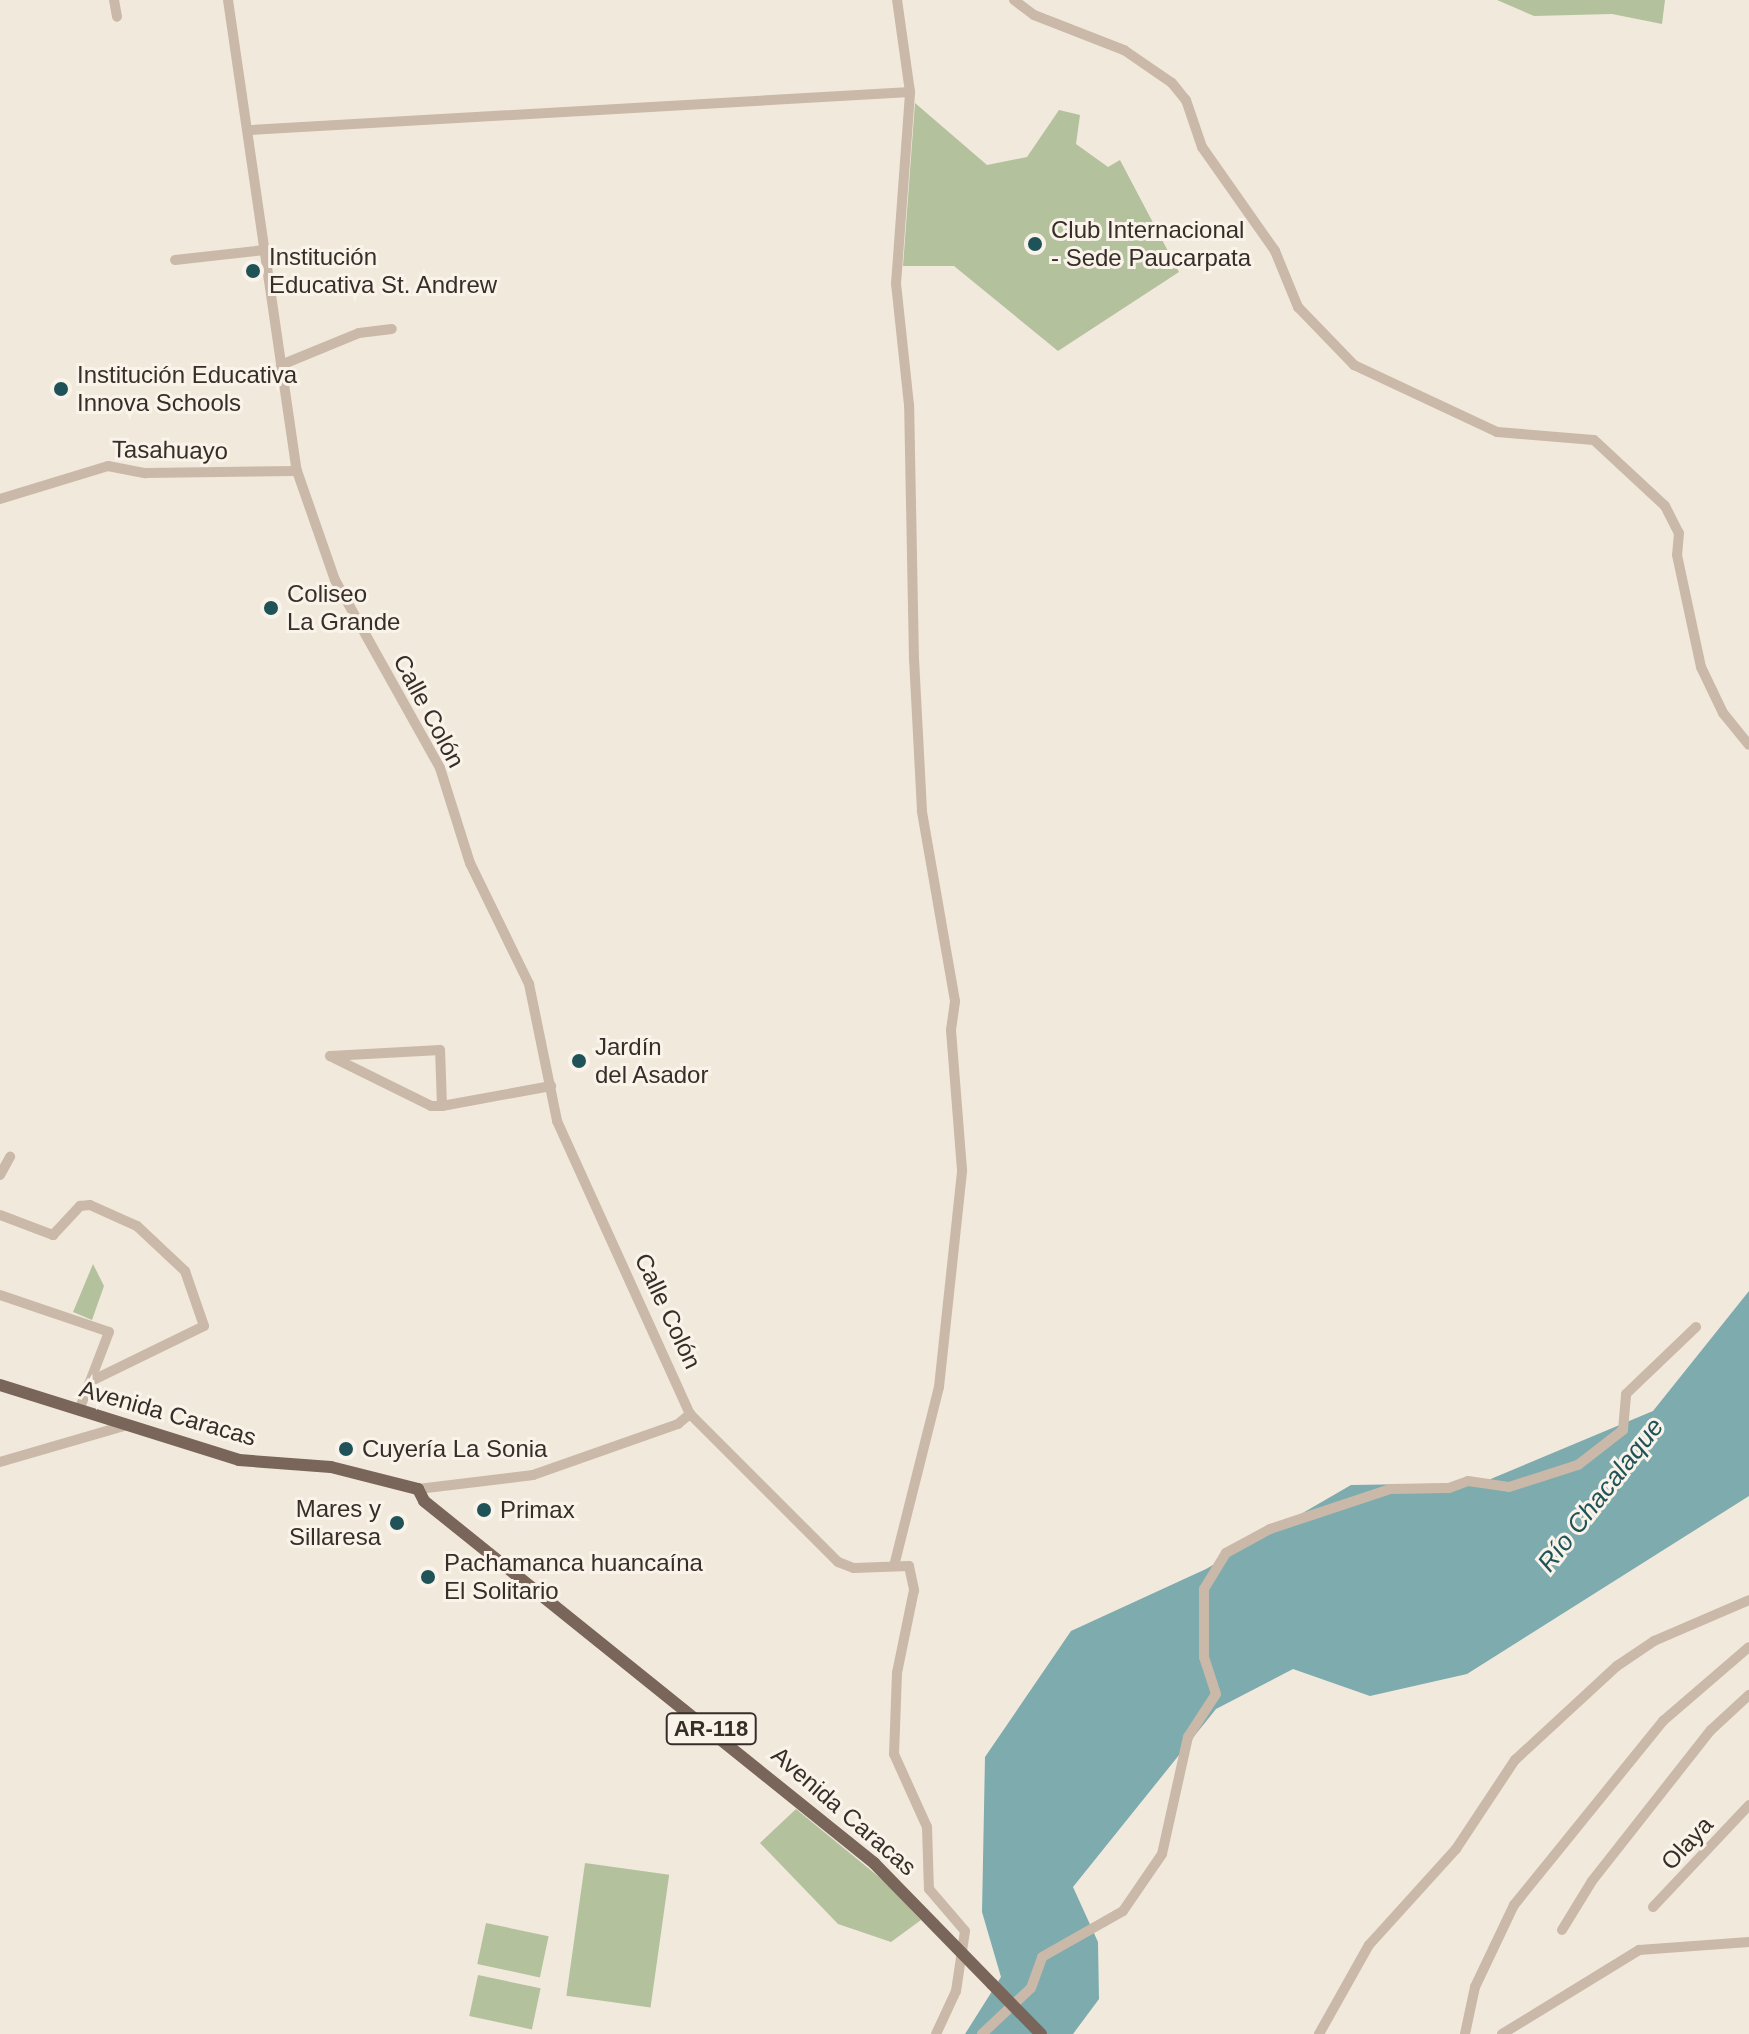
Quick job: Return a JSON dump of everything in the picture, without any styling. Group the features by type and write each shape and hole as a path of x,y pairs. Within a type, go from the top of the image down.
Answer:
{"main road":[{"name":"Avenida Caracas","path":"0,1385 239,1460 331,1467 418,1489 424,1501 862,1853 1041,2034"}],"street":[{"path":"114,0 117,17"},
{"name":"Calle Colón","path":"228,0 251,130 264,250 297,471 335,580 440,768 470,863 529,984 557,1121 690,1414"},
{"path":"895,1562 939,1387 962,1170 951,1030 955,1001 922,811 914,660 909,405 896,284 910,92 897,0"},
{"path":"1014,0 1048,22 1124,50 1172,83 1186,100 1202,147 1275,251 1298,307 1354,365 1497,432 1594,440 1665,506 1679,533 1677,555 1701,667 1723,713 1749,745"},
{"path":"251,130 910,92"},
{"path":"175,260 264,250"},
{"path":"281,365 359,333 392,329"},
{"name":"Tasahuayo","path":"0,499 108,466 145,473 297,471"},
{"path":"442,1106 440,1050 330,1056 425,1104 442,1106 551,1086"},
{"path":"0,1175 10,1157"},
{"path":"0,1215 53,1235 84,1204 137,1226 165,1248 185,1271 204,1326 91,1381"},
{"path":"0,1295 109,1332 79,1410"},
{"path":"982,2034 1031,1988 1042,1957 1123,1911 1162,1854 1188,1737 1216,1694 1204,1657 1204,1589 1226,1553 1270,1529 1390,1489 1449,1488 1468,1481 1509,1487 1578,1465 1623,1430 1626,1394 1696,1327"},
{"path":"690,1414 842,1565 895,1562 909,1566 914,1590 897,1673 894,1754 927,1827 929,1889 963,1925 956,1991 936,2034"},
{"name":"Avenida Caracas","path":"418,1489 533,1475 690,1414"},
{"path":"0,1462 127,1425"},
{"path":"1319,2034 1369,1945 1456,1849 1515,1760 1617,1666 1654,1641 1749,1600"},
{"path":"1465,2034 1475,1987 1514,1905 1672,1712 1749,1647"},
{"path":"1562,1930 1592,1881 1711,1730 1749,1695"},
{"name":"Olaya","path":"1653,1907 1749,1805"},
{"path":"1502,2034 1639,1950 1749,1942"}],"green space":[{"path":"1497,0 1665,0 1662,24 1612,14 1534,16"},
{"name":"Club Internacional - Sede Paucarpata","path":"915,103 987,165 1027,157 1059,110 1080,115 1076,144 1108,167 1120,160 1179,272 1058,351 954,266 903,266"},
{"path":"93,1264 104,1286 92,1320 73,1312"},
{"path":"796,1809 884,1881 921,1920 891,1942 838,1924 760,1843"},
{"path":"585,1863 669,1875 651,2008 566,1996"},
{"path":"486,1923 549,1936 540,1977 477,1964"},
{"path":"478,1975 541,1988 532,2029 469,2016"}],"water":[{"name":"Río Chacalaque","path":"1749,1291 1749,1496 1467,1674 1370,1696 1293,1669 1216,1709 1073,1887 1098,1942 1099,1999 1073,2034 965,2034 1001,1977 982,1912 985,1757 1071,1631 1206,1569 1351,1485 1481,1483 1653,1411"}],"place":[{"name":"Club Internacional - Sede Paucarpata","path":"1035,244"},
{"name":"Institución Educativa St. Andrew","path":"253,271"},
{"name":"Institución Educativa Innova Schools","path":"61,389"},
{"name":"Coliseo La Grande","path":"271,608"},
{"name":"Jardín del Asador","path":"579,1061"},
{"name":"Cuyería La Sonia","path":"346,1449"},
{"name":"Primax","path":"484,1510"},
{"name":"Mares y Sillaresa","path":"397,1523"},
{"name":"Pachamanca huancaína El Solitario","path":"428,1577"}]}
